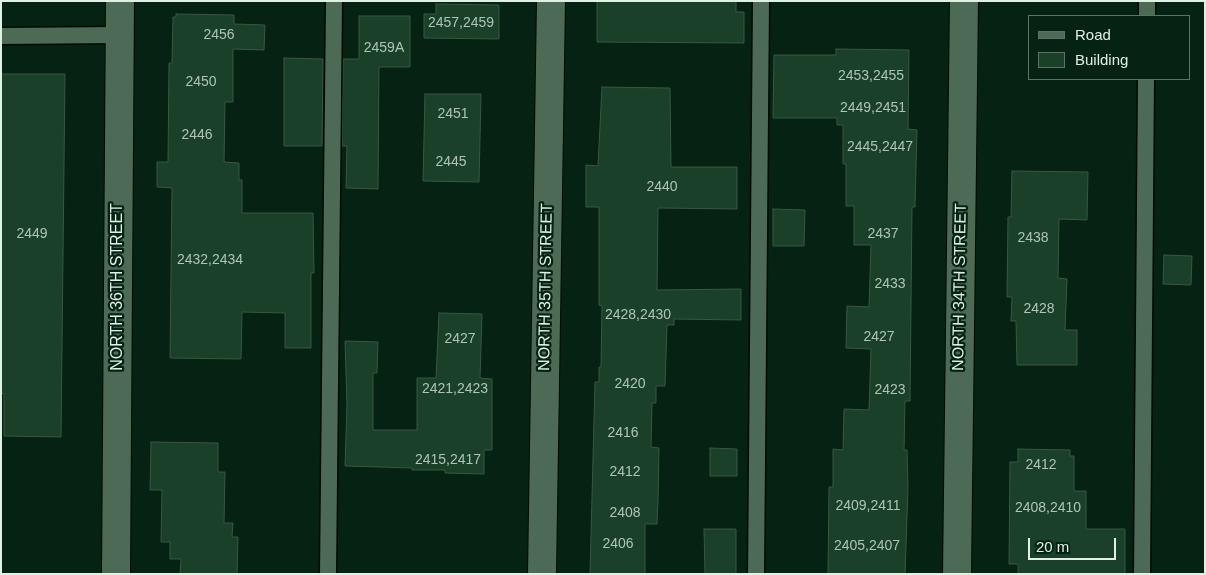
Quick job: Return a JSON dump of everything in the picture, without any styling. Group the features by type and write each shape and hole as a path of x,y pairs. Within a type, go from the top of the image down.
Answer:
{"street":[{"name":"NORTH 36TH STREET","path":"116,574 120,1"},
{"name":"NORTH 35TH STREET","path":"542,574 551,1"},
{"name":"NORTH 34TH STREET","path":"957,574 964,1"}],"lane":[{"path":"328,574 334,1"},
{"path":"756,574 761,1"},
{"path":"1147,1 1147,15"},
{"path":"1,36 120,35"},
{"path":"1142,574 1146,80"}],"building":[{"path":"597,1 736,1 736,12 744,12 744,43 597,42"},
{"path":"436,4 499,5 499,39 424,38 424,14 436,14"},
{"path":"176,14 234,15 234,24 265,25 264,50 233,49 233,102 225,102 224,162 239,163 239,180 242,180 242,213 313,213 314,273 311,273 311,348 285,348 285,313 242,312 241,359 170,358 172,188 157,187 157,162 168,162 169,63 172,63 173,17 176,17"},
{"path":"359,16 410,16 410,67 379,67 378,189 346,188 347,146 342,146 343,59 359,59"},
{"path":"836,49 909,50 908,129 917,130 915,207 912,207 910,401 905,401 904,450 907,450 908,488 905,574 828,574 829,487 833,487 833,449 843,450 844,409 869,410 871,349 846,348 847,306 869,307 871,245 854,245 854,206 846,206 846,164 843,164 843,125 837,125 837,118 773,118 774,55 836,55"},
{"path":"284,58 323,59 322,146 284,146"},
{"path":"1,74 65,74 61,437 4,436 4,394 1,393"},
{"path":"602,87 670,88 671,167 737,167 737,209 658,208 657,290 741,289 741,320 674,319 674,325 667,325 665,386 656,386 656,403 652,403 651,447 659,448 658,501 657,524 645,524 645,574 590,574 595,382 599,382 599,367 601,367 602,306 599,305 599,207 586,207 586,165 598,166"},
{"path":"425,94 481,94 479,182 423,181"},
{"path":"1012,171 1088,172 1087,220 1059,219 1058,278 1067,279 1065,330 1077,330 1077,365 1017,365 1016,321 1011,321 1012,297 1007,297 1008,217 1011,217"},
{"path":"773,209 805,210 804,246 773,246"},
{"path":"1164,255 1192,256 1191,285 1163,284"},
{"path":"439,313 482,314 480,378 492,379 492,450 484,450 484,474 445,473 445,470 412,470 412,468 345,466 347,406 345,341 378,342 377,373 373,373 373,430 417,430 417,378 436,378"},
{"path":"151,442 218,443 218,472 225,472 224,523 233,523 232,537 238,537 237,574 180,574 181,559 170,559 170,542 161,542 162,490 150,490"},
{"path":"710,448 737,449 737,476 710,476"},
{"path":"1018,449 1070,450 1070,456 1074,456 1074,491 1086,491 1086,529 1125,529 1125,574 1018,574 1018,564 1009,564 1010,462 1018,462"},
{"path":"704,529 736,529 736,574 705,574"}]}
